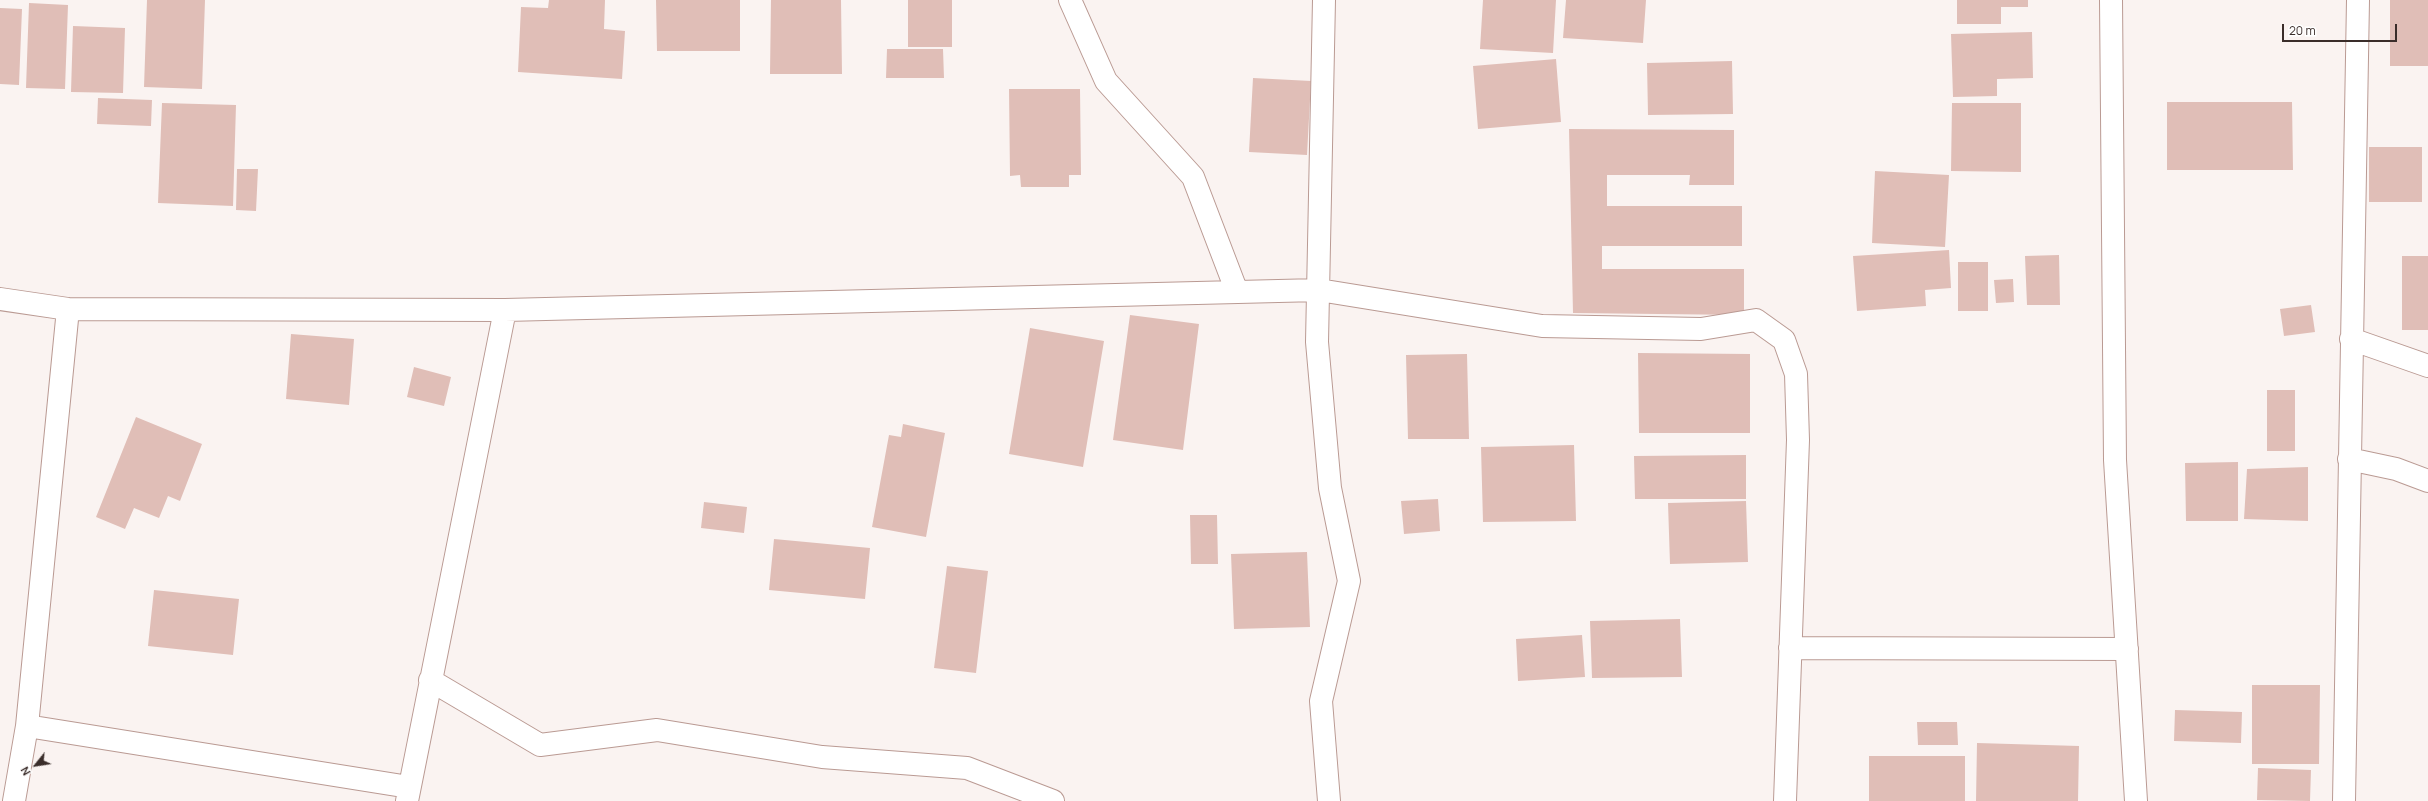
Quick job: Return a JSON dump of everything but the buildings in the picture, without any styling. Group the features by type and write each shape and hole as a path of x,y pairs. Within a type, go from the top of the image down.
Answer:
{"street":[{"path":"1070,0 1106,81 1193,177 1237,292"},
{"path":"1324,0 1317,342 1330,481 1349,580 1321,700 1329,801"},
{"path":"2111,0 2115,460 2136,801"},
{"path":"2344,801 2358,0"},
{"path":"0,299 68,309 505,310 1319,290 1542,326 1701,329 1756,320 1784,340 1796,374 1798,440 1785,801"},
{"path":"14,801 27,726 68,309"},
{"path":"27,726 408,794 505,310"},
{"path":"2352,339 2428,366"},
{"path":"2349,459 2396,468 2428,481"},
{"path":"1790,648 2127,649"},
{"path":"430,680 540,745 657,730 822,757 967,768 1053,801"}]}
